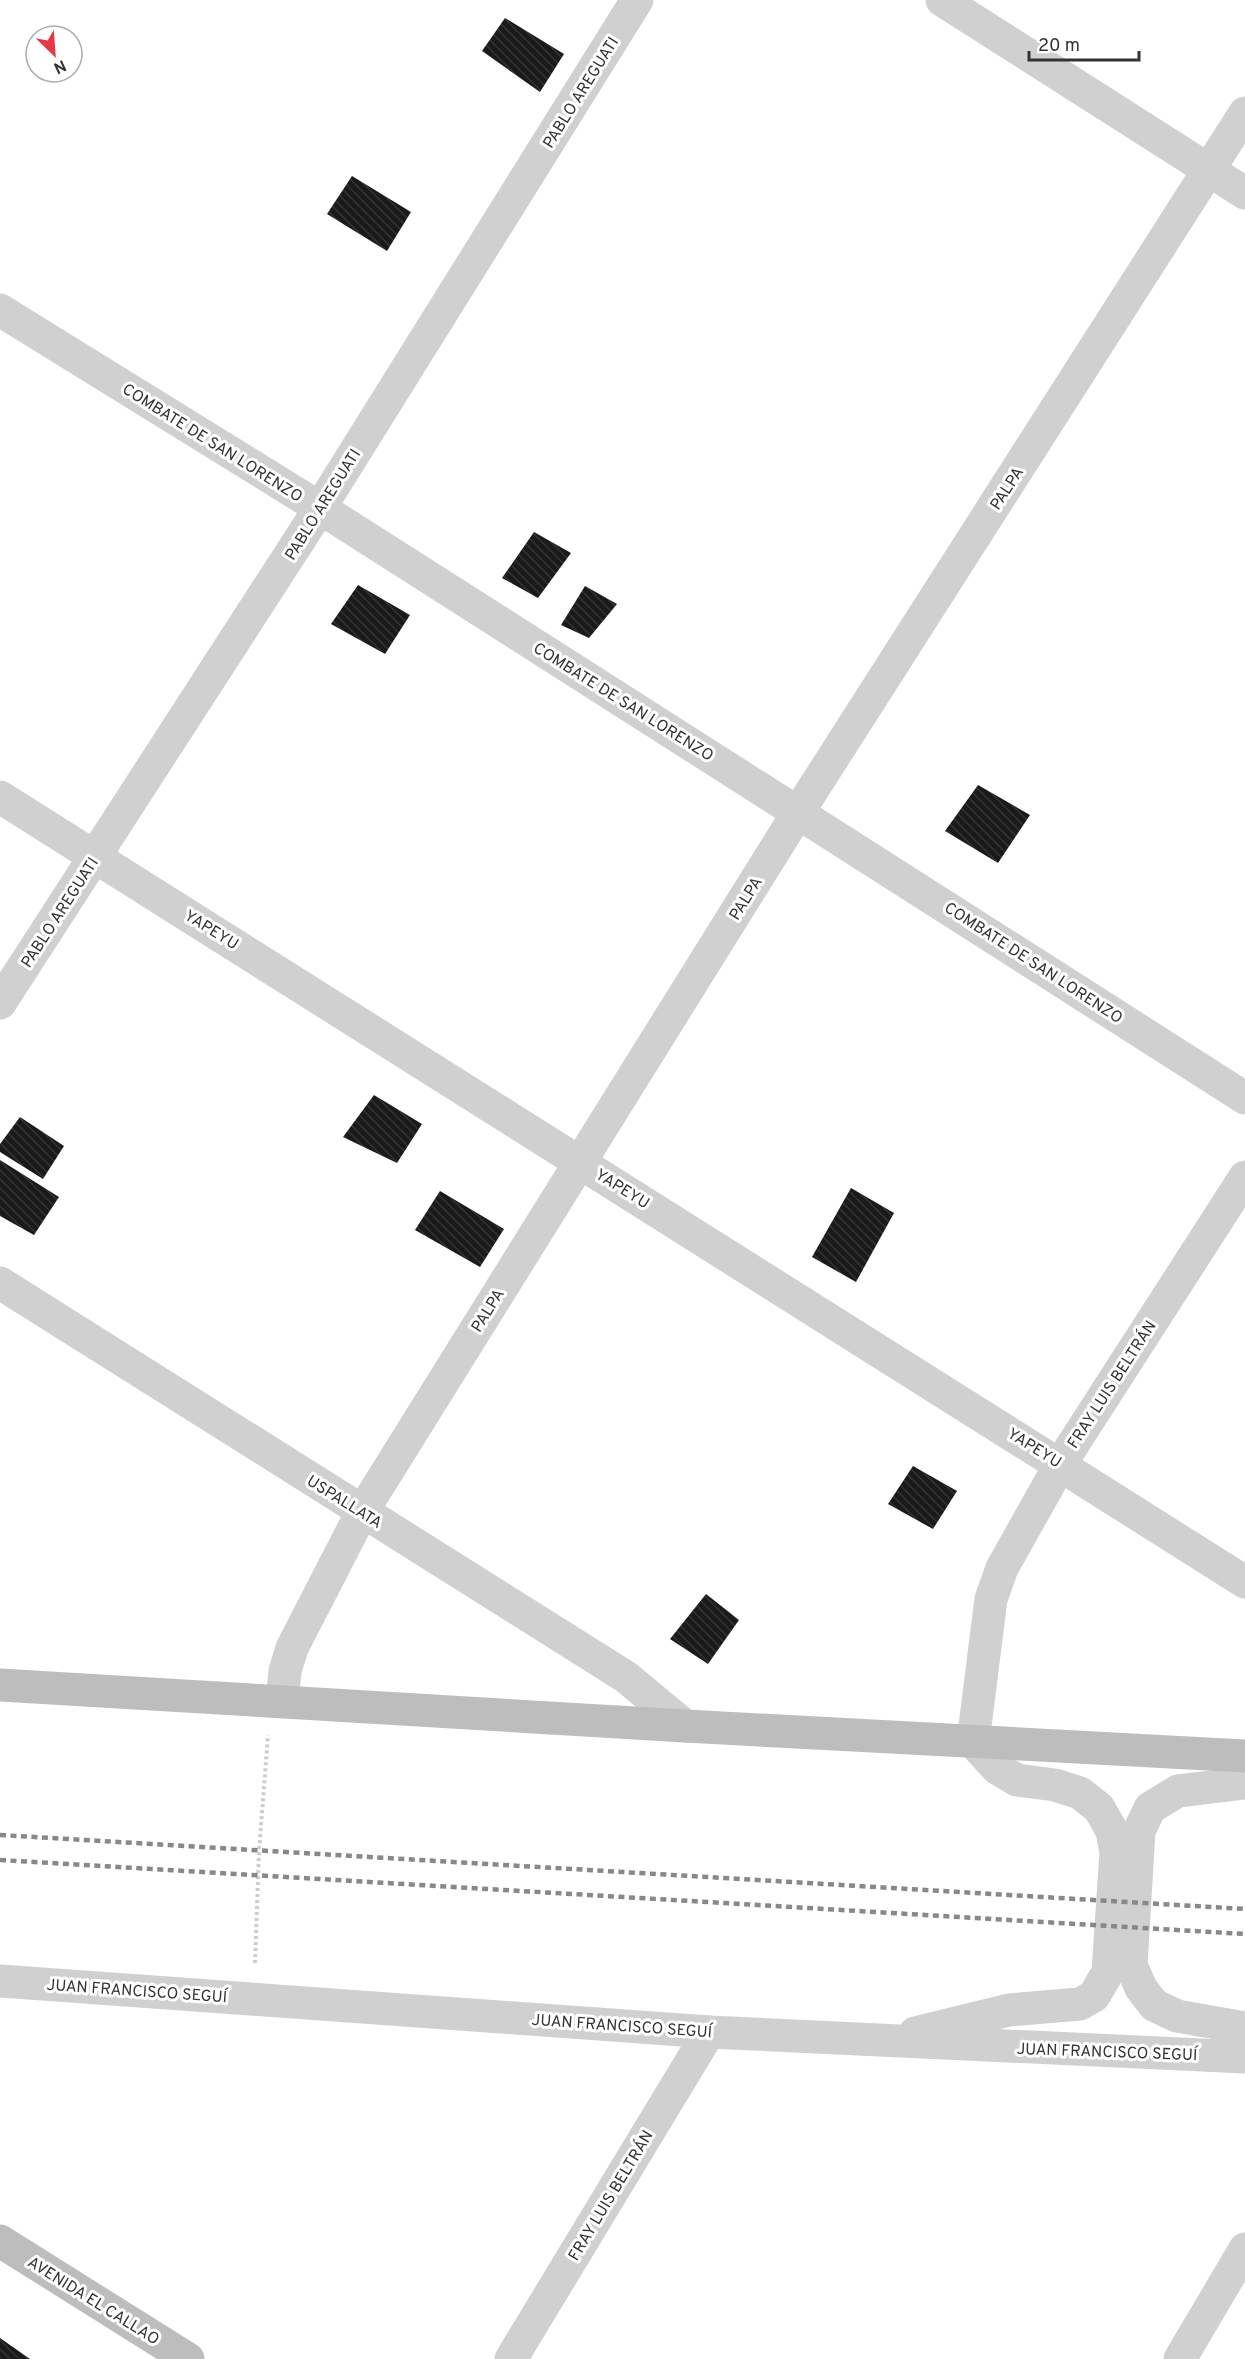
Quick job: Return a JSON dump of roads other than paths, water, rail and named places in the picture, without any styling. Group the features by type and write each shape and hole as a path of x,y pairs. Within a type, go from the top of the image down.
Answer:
{"street":[{"name":"PABLO AREGUATI","path":"0,1003 320,508 637,0"},
{"path":"942,0 1245,193"},
{"name":"PALPA","path":"282,1701 285,1671 292,1648 362,1512 799,811 1245,113"},
{"name":"COMBATE DE SAN LORENZO","path":"0,310 320,508 799,811 1245,1098"},
{"name":"YAPEYU","path":"0,797 1061,1463 1245,1582"},
{"name":"FRAY LUIS BELTRÁN","path":"973,1742 992,1599 1002,1568 1061,1463 1245,1177"},
{"name":"USPALLATA","path":"0,1283 626,1677 685,1726"},
{"path":"0,1685 685,1726 1245,1756"},
{"path":"884,2041 1009,2010 1080,2004 1094,1996 1108,1972 1116,1852 1112,1831 1099,1808 1080,1793 1055,1785 1017,1780 997,1768 973,1742"},
{"path":"1245,1783 1178,1791 1150,1808 1139,1831 1131,1965 1141,1989 1154,2005 1177,2016 1245,2028"},
{"name":"JUAN FRANCISCO SEGUÍ","path":"0,1981 254,1997 709,2032 1245,2057"},
{"name":"FRAY LUIS BELTRÁN","path":"511,2359 709,2032"},
{"name":"AVENIDA EL CALLAO","path":"0,2241 188,2359"},
{"path":"1180,2359 1245,2249"}],"railway":[{"path":"0,1835 1245,1909"},
{"path":"0,1860 1245,1934"}]}
